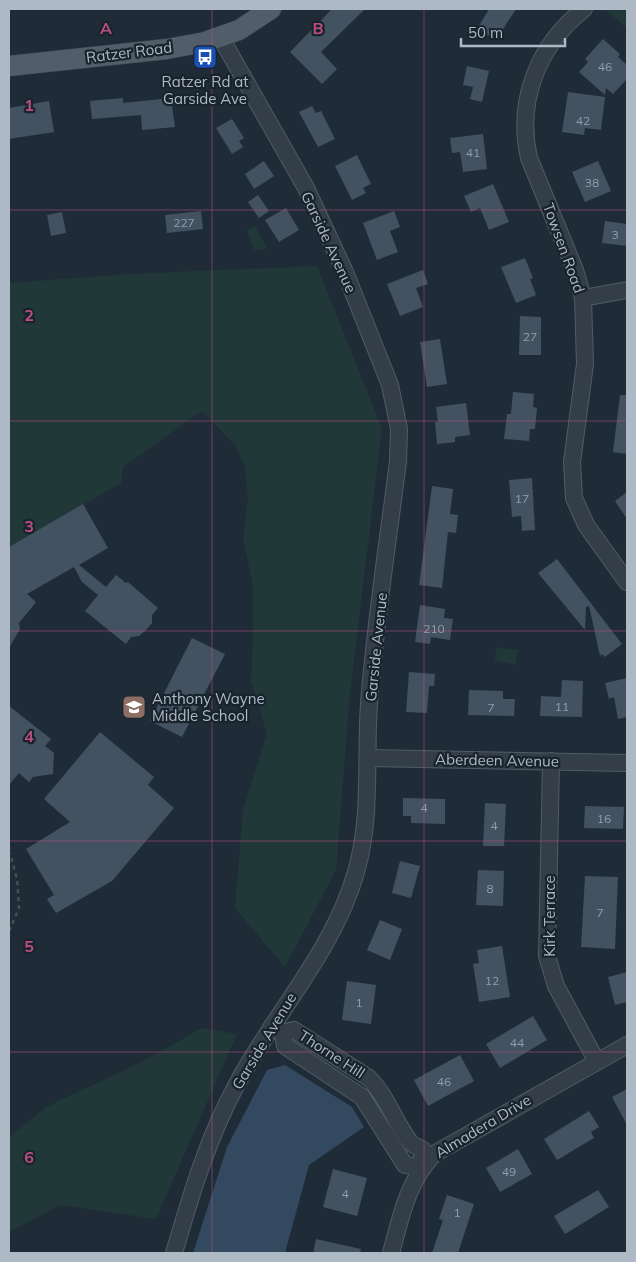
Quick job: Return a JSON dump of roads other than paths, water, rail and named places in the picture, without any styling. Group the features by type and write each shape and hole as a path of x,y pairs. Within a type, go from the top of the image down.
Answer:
{"main road":[{"name":"Ratzer Road","path":"9,66 167,48 221,38 257,20 271,9"}],"street":[{"name":"Towsen Road","path":"584,9 558,34 543,54 530,86 525,123 529,158 575,270 583,298 585,364 572,462 574,498 586,526 627,582"},
{"name":"Garside Avenue","path":"174,1253 210,1140 237,1083 277,1030 332,930 356,872 366,817 369,701 398,462 399,429 395,406 386,376 322,219 221,38"},
{"path":"583,298 627,290"},
{"name":"Aberdeen Avenue","path":"368,758 627,763"},
{"name":"Kirk Terrace","path":"551,761 547,956 550,972 556,986 596,1060"},
{"name":"Thorne Hill","path":"277,1030 285,1046 362,1098 405,1166 421,1167"},
{"name":"Almadera Drive","path":"391,1253 405,1200 421,1167 434,1154 596,1060 627,1045"}],"water":[{"path":"285,1065 352,1107 364,1127 309,1165 285,1253 193,1253 227,1147 267,1070"}],"place":[{"name":"Ratzer Rd at Garside Ave","path":"205,57"},
{"name":"Anthony Wayne Middle School","path":"134,707"}]}
